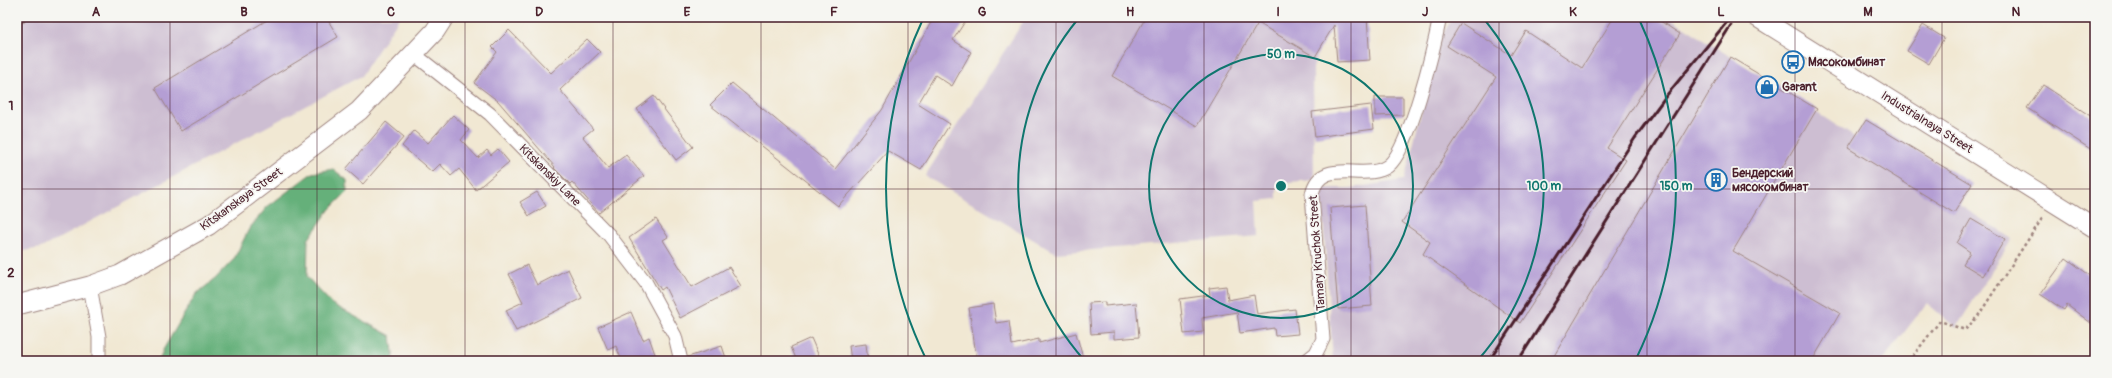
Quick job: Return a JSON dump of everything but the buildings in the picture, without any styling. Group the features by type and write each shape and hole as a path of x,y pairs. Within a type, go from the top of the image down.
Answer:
{"main road":[{"path":"414,54 435,31 444,17"},
{"name":"Industrialnaya Street","path":"1757,17 2095,228"},
{"name":"Kitskanskaya Street","path":"17,305 90,286 120,275 209,225 359,111 414,54"}],"street":[{"name":"Tamary Kruchok Street","path":"1306,361 1316,353 1323,339 1312,194 1314,187 1324,176 1332,172 1379,171 1388,165 1396,156 1408,133 1440,17"},
{"name":"Kitskanskiy Lane","path":"414,54 490,114 609,235 646,283 675,336 681,361"},
{"path":"90,286 99,337 99,361"}],"path":[{"path":"17,25 32,17"},
{"path":"1909,361 1940,321 1965,330 1978,316 2054,202"}],"shaded area":[{"path":"17,17 400,17 361,76 41,248 17,252"},
{"path":"1026,17 1330,17 1313,68 1314,180 1277,183 1277,199 1257,201 1259,236 1056,253 925,176"},
{"path":"1453,17 1669,17 2012,239 1956,328 1927,303 1882,361 1333,361 1321,188 1350,188 1404,180 1440,39"}],"green space":[{"path":"333,169 347,180 347,192 329,210 308,240 307,277 332,304 391,336 394,361 159,361 163,350 196,294 215,279 234,259 249,229 267,207 312,173"}],"railway":[{"path":"1489,361 1635,138 1666,96 1731,17"},
{"path":"1518,361 1731,25"}],"place":[{"name":"Мясокомбинат","path":"1793,62"},
{"name":"Garant","path":"1767,87"},
{"name":"Бендерский мясокомбинат","path":"1716,180"}]}
